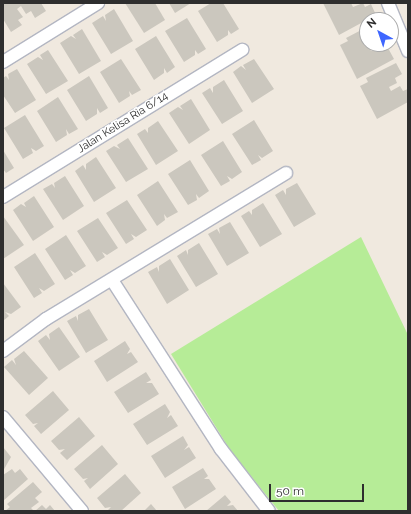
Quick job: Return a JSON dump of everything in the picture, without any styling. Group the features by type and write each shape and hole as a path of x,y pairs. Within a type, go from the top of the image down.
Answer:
{"street":[{"path":"3,62 98,3"},
{"path":"388,3 408,51"},
{"name":"Jalan Kelisa Ria 6/14","path":"3,197 242,50"},
{"path":"3,351 46,319 286,173"},
{"path":"112,280 221,449 270,511"},
{"path":"3,417 82,511"}],"green space":[{"path":"361,237 408,335 408,511 279,511 230,450 171,354"}],"building":[{"path":"3,3 41,3 46,11 35,18 31,11 26,14 21,6 17,9 23,17 18,20 22,25 11,32 3,19"},
{"path":"125,3 155,3 165,20 144,33"},
{"path":"169,3 191,3 175,13"},
{"path":"211,3 223,3 239,29 231,34 228,30 228,35 217,42 198,11"},
{"path":"323,3 351,3 353,7 363,3 365,7 371,4 375,12 359,12 359,24 339,35"},
{"path":"114,9 133,41 111,54 92,23 103,16 106,21 105,15"},
{"path":"187,18 206,49 198,54 195,50 195,55 184,62 165,31"},
{"path":"82,29 101,61 79,74 60,43 71,36 76,39 73,35"},
{"path":"359,31 359,52 390,52 394,59 357,79 340,45 348,41 346,38"},
{"path":"156,36 175,67 167,73 164,68 164,73 154,80 135,49"},
{"path":"48,50 68,81 46,94 27,64 38,57 43,60 40,55"},
{"path":"121,59 141,90 132,95 129,91 130,96 119,103 100,72"},
{"path":"254,59 274,89 252,103 233,72 241,66 246,70 243,65"},
{"path":"396,63 402,74 395,78 397,83 389,87 391,91 400,86 403,91 408,89 408,102 377,119 360,86 368,82 366,78"},
{"path":"17,69 36,100 15,113 3,95 3,78 6,76 9,80 8,74"},
{"path":"89,76 108,108 100,113 97,108 97,114 86,121 67,90"},
{"path":"224,80 243,111 222,124 202,93 210,88 213,93 213,87"},
{"path":"58,97 78,129 69,134 66,129 67,135 56,142 37,111"},
{"path":"191,99 210,130 189,144 169,113 178,107 183,110 180,106"},
{"path":"25,115 44,146 36,151 31,148 33,153 23,159 4,128"},
{"path":"254,120 273,151 262,158 258,155 261,160 252,165 232,134"},
{"path":"158,121 178,151 156,165 137,134 145,129 148,133 148,128"},
{"path":"128,138 148,169 126,182 106,151 114,146 120,149 117,145"},
{"path":"223,141 242,172 232,179 227,176 230,181 221,186 201,155"},
{"path":"3,150 14,168 6,173 3,169"},
{"path":"96,157 116,188 94,202 75,171 83,165 86,170 86,164"},
{"path":"190,160 209,191 199,198 196,194 197,200 188,205 168,174"},
{"path":"65,176 84,206 63,220 43,189 52,184 55,188 54,183"},
{"path":"158,181 178,212 167,218 164,214 165,220 157,226 137,195"},
{"path":"297,183 316,214 294,227 275,195 283,190 286,195 286,189"},
{"path":"34,196 54,227 33,241 13,210 21,204 26,207 24,203"},
{"path":"127,200 147,230 136,237 131,234 134,239 126,244 106,213"},
{"path":"263,203 282,234 260,247 241,216 249,211 252,215 252,210"},
{"path":"3,216 24,245 3,259"},
{"path":"98,218 118,248 107,255 102,252 105,257 97,262 77,231"},
{"path":"230,222 249,253 227,266 208,234 217,229 220,234 219,228"},
{"path":"66,235 86,266 75,273 70,270 73,275 65,280 45,249"},
{"path":"199,243 218,274 196,287 177,256 186,250 188,255 188,250"},
{"path":"35,253 55,284 44,291 39,288 42,293 34,298 14,267"},
{"path":"170,259 189,290 167,304 148,272 157,267 159,272 159,266"},
{"path":"3,283 21,307 11,314 5,312 9,316 3,321"},
{"path":"89,309 108,340 86,353 67,321 76,316 78,321 78,315"},
{"path":"59,327 80,357 59,371 38,341 46,335 50,340 49,334"},
{"path":"125,341 130,349 127,354 131,352 138,362 107,382 94,361"},
{"path":"24,351 48,378 29,395 4,367 12,360 16,365 14,359"},
{"path":"146,372 151,380 146,383 152,383 159,394 128,413 114,392"},
{"path":"53,391 69,410 41,434 34,426 38,423 33,424 25,415"},
{"path":"165,404 170,412 167,418 171,415 178,426 147,445 133,424"},
{"path":"79,417 95,436 67,460 60,453 65,449 59,450 51,441"},
{"path":"183,436 188,445 184,450 189,447 196,458 165,478 151,456"},
{"path":"102,445 118,464 90,489 84,481 88,478 83,479 74,469"},
{"path":"3,447 11,457 3,471"},
{"path":"203,468 208,476 204,479 209,479 216,489 185,509 172,487"},
{"path":"12,469 15,473 20,469 28,479 3,501 3,475"},
{"path":"125,474 141,493 121,511 107,511 111,507 105,508 97,498"},
{"path":"33,482 42,492 35,498 39,502 31,508 34,511 5,511 10,507 7,504"},
{"path":"225,495 231,502 227,506 233,505 238,511 206,511"},
{"path":"151,504 157,511 144,511"},
{"path":"42,505 46,509 50,505 55,511 35,511"}]}
